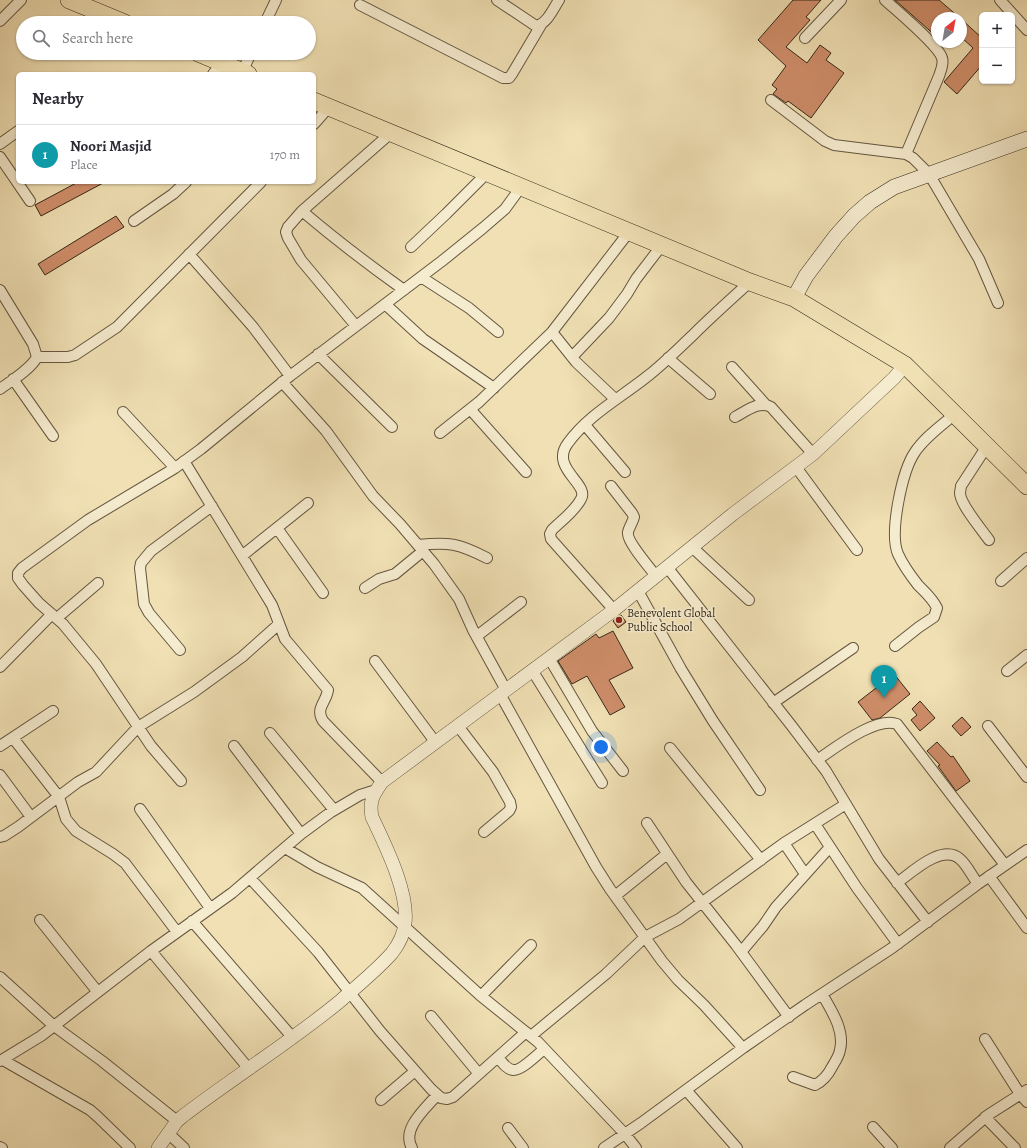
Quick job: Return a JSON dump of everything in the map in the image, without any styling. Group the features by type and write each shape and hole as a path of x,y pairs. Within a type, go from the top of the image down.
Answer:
{"highway":[{"path":"69,0 96,5 114,16"},
{"path":"207,60 218,69 238,72"},
{"path":"321,104 750,282 794,298 905,365 1027,486"}],"main road":[{"path":"794,298 806,276 836,236 854,216 870,202 894,188 1027,139"}],"street":[{"path":"0,21 22,0"},
{"path":"268,16 276,0"},
{"path":"497,0 532,24 536,26 541,25"},
{"path":"360,5 503,78 509,78 541,25 559,0"},
{"path":"805,38 841,0"},
{"path":"885,0 939,52 943,63 906,154"},
{"path":"1000,0 1026,26"},
{"path":"245,72 249,60"},
{"path":"771,100 811,132 829,143 834,145 906,154 912,158 929,174 979,259 998,303"},
{"path":"316,118 321,104"},
{"path":"0,144 16,132"},
{"path":"356,326 301,260 286,232 288,227 302,211 391,133"},
{"path":"0,157 16,180"},
{"path":"411,246 446,214 486,173"},
{"path":"18,184 30,201"},
{"path":"134,221 173,194 184,184"},
{"path":"37,357 68,357 75,355 105,336 123,322 259,184"},
{"path":"181,781 151,746 96,664 67,629 39,603 18,578 18,573 22,568 88,520 175,468 318,354 442,261 505,209 521,187"},
{"path":"302,211 325,231 404,290"},
{"path":"440,433 494,388 552,332 629,232"},
{"path":"572,356 609,318 662,245"},
{"path":"189,254 253,327 286,379 373,496 434,564 458,599 503,692 596,867 615,896 670,971 704,1004 743,1048"},
{"path":"421,277 469,308 498,332"},
{"path":"614,610 551,539 550,534 552,530 581,499 583,494 582,490 566,470 562,456 567,444 585,425 615,399 648,376 750,282"},
{"path":"0,290 33,344 37,357 35,361 0,389"},
{"path":"385,304 423,339 494,388"},
{"path":"552,332 572,356 615,399"},
{"path":"318,354 392,427"},
{"path":"668,358 710,394"},
{"path":"130,1148 90,1110 1,1061 54,1026 151,951 232,893 301,834 334,810 379,786 614,610 692,547 813,454 894,378 905,365"},
{"path":"732,367 766,405"},
{"path":"14,379 53,436"},
{"path":"735,417 762,404 771,407 813,454"},
{"path":"470,409 526,472"},
{"path":"123,412 175,468"},
{"path":"895,646 934,617 937,608 935,603 906,569 896,548 895,523 898,502 907,468 914,453 955,414"},
{"path":"585,425 626,472"},
{"path":"987,446 961,486 960,492 961,498 968,511 989,540"},
{"path":"184,461 243,555 272,605 288,644 328,690 319,711 320,716 379,786"},
{"path":"796,467 857,550"},
{"path":"611,486 632,512 634,517 628,532 628,537 656,576"},
{"path":"243,555 308,503"},
{"path":"180,650 149,613 144,604 140,568 141,563 151,551 212,506"},
{"path":"276,528 323,594"},
{"path":"364,588 379,579 395,574 421,548 449,543 471,550 486,558"},
{"path":"692,547 749,600"},
{"path":"1001,581 1027,558"},
{"path":"667,567 817,760 846,804 879,859 928,922"},
{"path":"0,666 54,616 98,583"},
{"path":"638,591 681,669 713,722 760,790"},
{"path":"476,636 521,602"},
{"path":"0,837 13,830 78,782 96,772 138,727 212,679 242,657 279,624"},
{"path":"773,703 854,648"},
{"path":"1007,671 1027,655"},
{"path":"549,658 592,731 623,771"},
{"path":"375,661 436,742"},
{"path":"532,670 602,783"},
{"path":"0,746 54,711"},
{"path":"817,760 862,730 886,723 892,722 897,724 1005,865"},
{"path":"458,726 494,772 510,802 511,807 509,811 484,832"},
{"path":"988,726 1027,777"},
{"path":"270,733 334,810"},
{"path":"13,738 59,797 63,813 71,827 76,832 113,854 125,864 177,932"},
{"path":"234,746 301,834"},
{"path":"670,748 761,860"},
{"path":"0,775 31,817"},
{"path":"158,1148 177,1121 209,1096 292,1038 350,992 393,952 400,941 404,927 405,908 394,866 372,817 370,808 371,801 379,786"},
{"path":"250,878 318,952 380,1031 437,1095 441,1098 447,1099 453,1097 498,1057 606,974 645,937 679,919 784,843 846,804"},
{"path":"140,809 210,908"},
{"path":"647,823 686,882 741,952 788,1017"},
{"path":"815,824 857,888 898,944"},
{"path":"784,843 805,874"},
{"path":"741,952 763,926 776,907 830,847"},
{"path":"285,848 317,867 362,888 481,996 544,1049 625,1134 636,1148"},
{"path":"604,1148 743,1048 898,944 978,884 1027,850"},
{"path":"615,896 667,854"},
{"path":"897,883 926,862 940,855 946,854 954,855 960,859 978,884"},
{"path":"989,876 1027,928"},
{"path":"40,920 98,991"},
{"path":"192,921 292,1038"},
{"path":"481,996 531,945"},
{"path":"151,951 249,1069"},
{"path":"0,977 54,1026 102,1061 177,1121"},
{"path":"793,1077 815,1085 827,1075 839,1055 841,1049 840,1037 836,1020 822,994"},
{"path":"431,1016 479,1074"},
{"path":"950,1148 985,1117 1025,1095 985,1040"},
{"path":"498,1057 508,1068 512,1070 522,1067 544,1049"},
{"path":"381,1100 416,1071"},
{"path":"686,1090 737,1148"},
{"path":"412,1148 409,1140 410,1130 437,1095"},
{"path":"985,1117 1015,1148"},
{"path":"873,1127 892,1148"},
{"path":"508,1128 523,1148"},
{"path":"168,1133 184,1148"}],"building":[{"path":"793,0 821,0 806,17 810,20 786,47 807,63 820,45 831,53 826,60 844,73 811,118 788,101 786,103 773,94 777,89 772,85 786,66 758,40"},
{"path":"895,0 939,0 953,12 931,12 931,32"},
{"path":"967,24 979,35 979,68 957,94 944,82 973,48 967,42"},
{"path":"74,184 101,184 41,216 35,205"},
{"path":"116,216 124,227 45,275 38,264"},
{"name":"Benevolent Global Public School","path":"621,615 626,622 618,628 613,621"},
{"path":"613,631 633,668 609,680 625,707 610,715 587,676 572,684 558,661 596,634 599,638"},
{"path":"894,674 910,694 880,718 872,720 858,702"},
{"path":"920,701 935,718 920,731 911,720 917,715 912,709"},
{"path":"962,717 971,727 961,736 952,726"},
{"path":"937,742 951,757 953,756 970,781 956,791 938,766 940,765 927,751"}],"place":[{"name":"Benevolent Global Public School","path":"619,620"},
{"name":"Noori Masjid","path":"884,698"}]}
